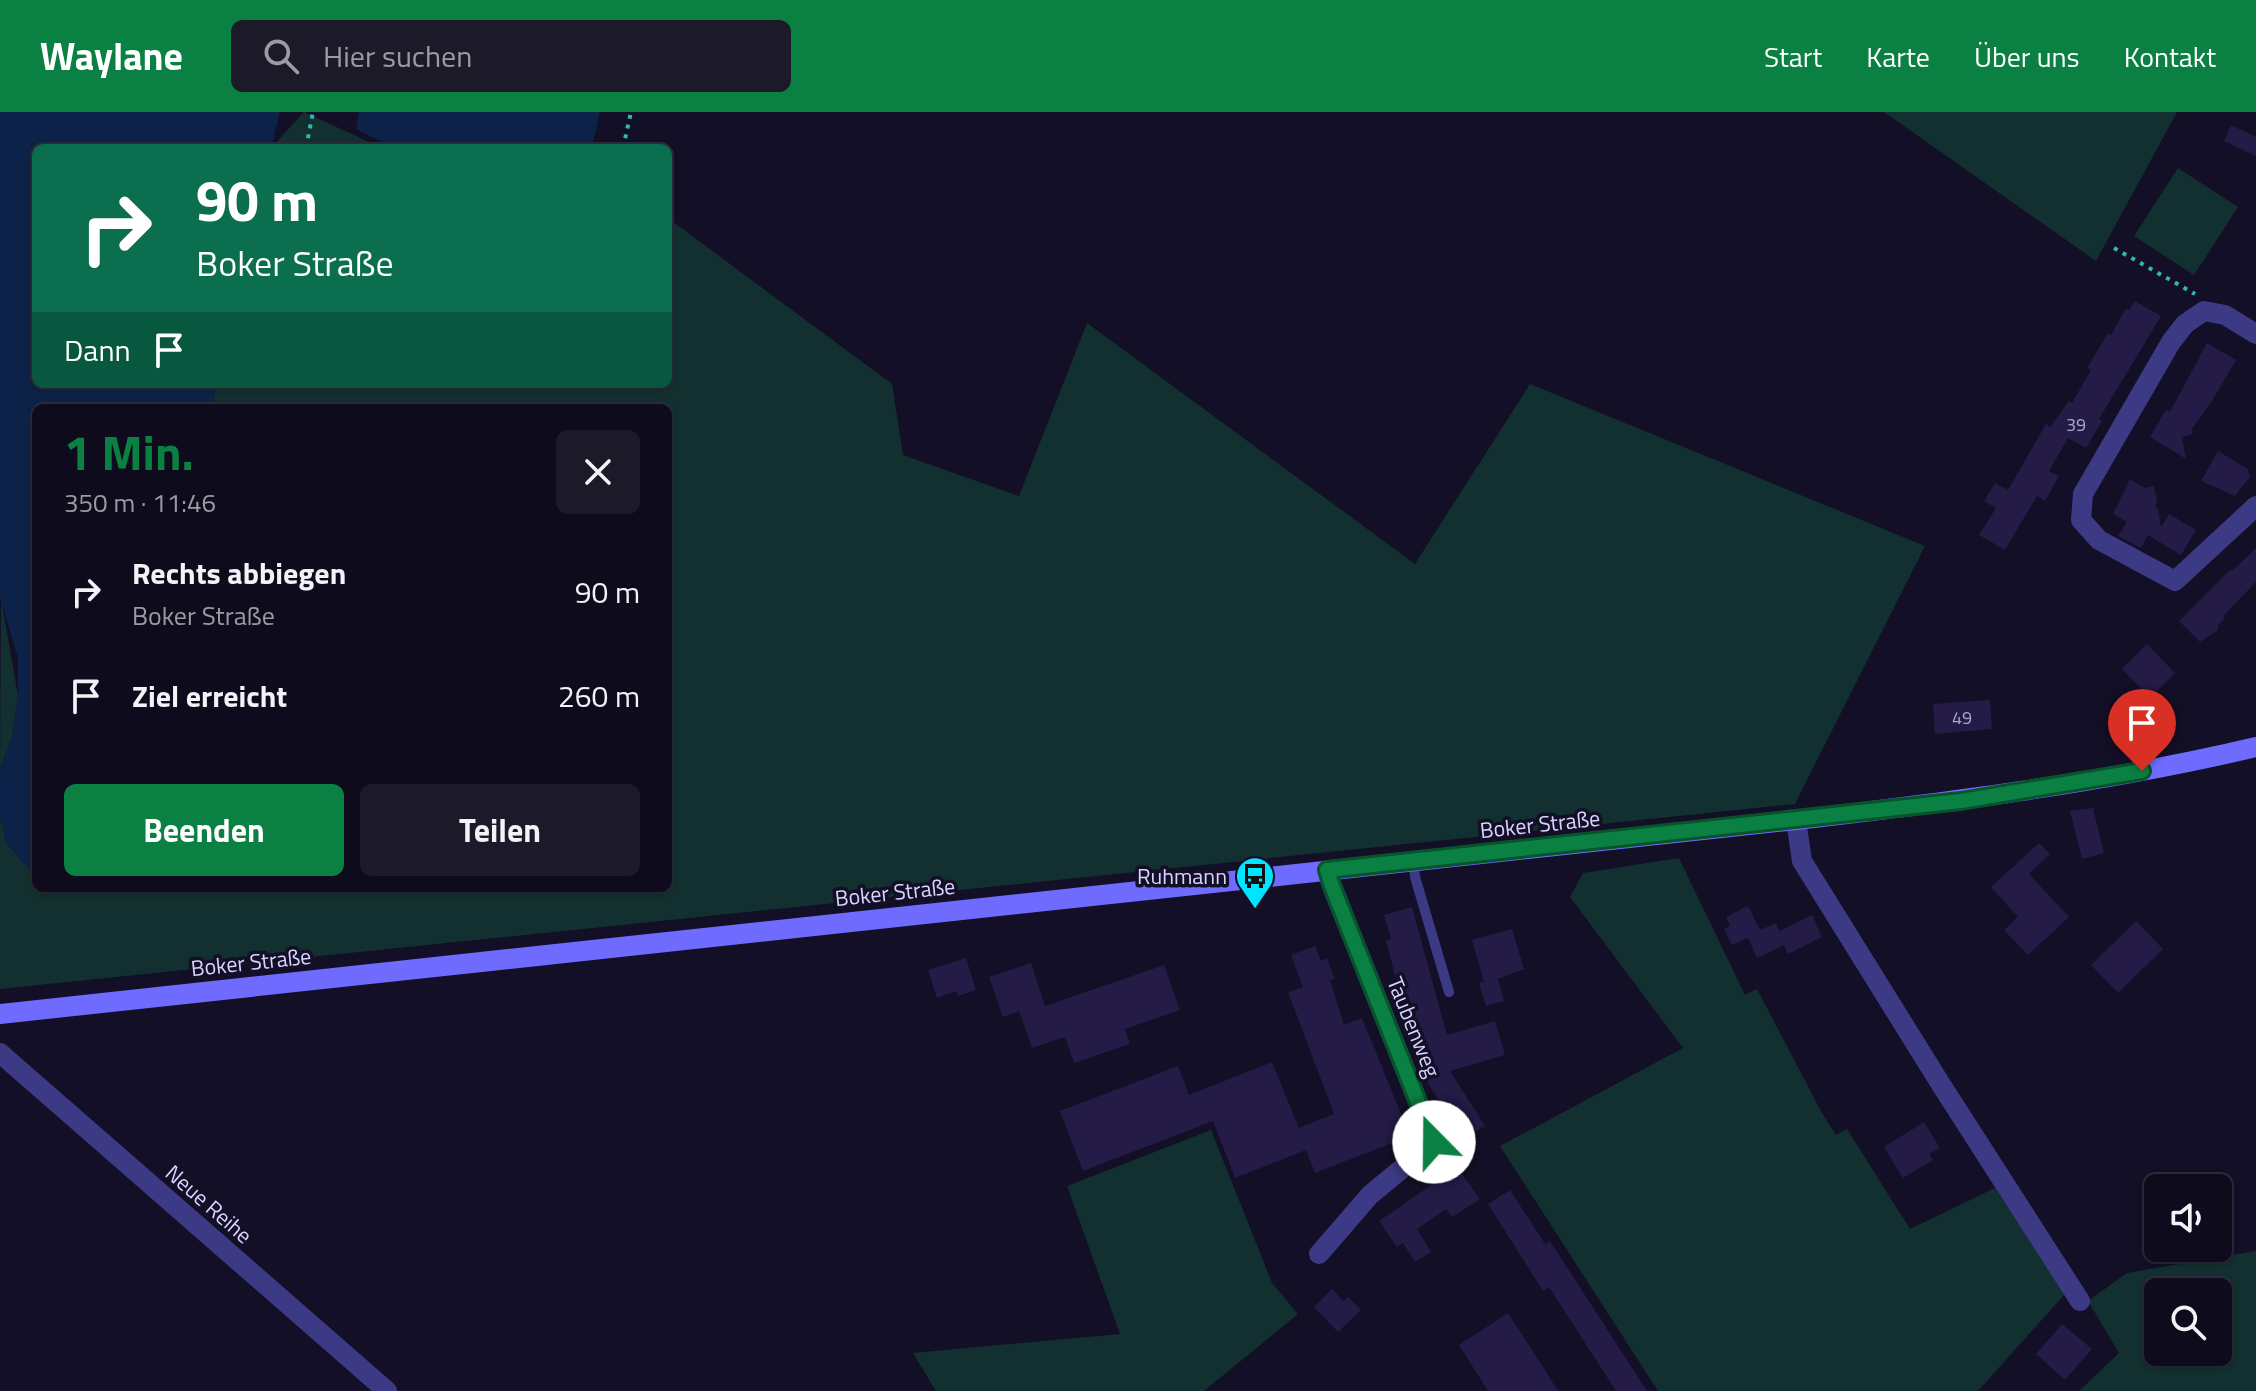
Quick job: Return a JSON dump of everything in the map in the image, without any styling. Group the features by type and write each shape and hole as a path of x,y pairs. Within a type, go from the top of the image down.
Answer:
{"main road":[{"name":"Boker Straße","path":"0,1014 1961,801 2101,779 2256,747"}],"street":[{"path":"2256,334 2225,315 2204,311 2185,324 2171,342 2083,494 2081,520 2099,540 2175,581 2256,506"},
{"path":"1796,820 1802,861 2080,1301"},
{"name":"Taubenweg","path":"1319,1254 1370,1195 1434,1142 1327,870"},
{"name":"Neue Reihe","path":"0,1053 387,1391"}],"lane":[{"path":"1413,861 1449,992"}],"path":[{"path":"307,144 313,112"},
{"path":"624,144 631,112"},
{"path":"2114,248 2198,296 2204,311"}],"green space":[{"path":"304,112 373,144 275,144"},
{"path":"1884,112 2177,112 2096,261"},
{"path":"2178,168 2238,207 2194,275 2134,236"},
{"path":"672,221 892,384 903,455 1019,496 1087,323 1415,564 1530,384 1925,546 1795,804 0,989 0,815 6,842 32,872 32,892 672,892 672,404 213,404 216,388 672,388"},
{"path":"1,599 18,695 12,737 0,769"},
{"path":"1679,858 1745,995 1757,989 1836,1135 1847,1129 1910,1229 1995,1188 2065,1294 1978,1391 1658,1391 1500,1146 1683,1048 1570,897 1583,873"},
{"path":"1211,1130 1272,1283 1298,1314 1204,1391 936,1391 913,1353 1120,1334 1067,1186"},
{"path":"2256,1251 2256,1391 2079,1391 2119,1353 2088,1301 2127,1273 2192,1262 2232,1262 2232,1255"}],"water":[{"path":"0,112 280,112 272,144 32,144 32,388 216,388 213,404 32,404 32,872 6,842 0,815 0,769 12,737 18,695 18,658 0,598"},
{"path":"359,112 600,112 593,144 387,144 356,129"}],"building":[{"path":"2231,125 2256,137 2256,156 2224,141"},
{"path":"2135,301 2161,316 2099,419 2102,421 2086,448 2068,438 2049,471 2059,476 2045,501 2037,496 2005,550 1979,535 1996,508 1984,501 1995,483 2008,490 2046,424 2050,427 2069,401 2072,403 2091,370 2087,368 2108,333 2111,335 2126,308 2129,310"},
{"path":"2207,343 2236,360 2192,429 2193,434 2182,437 2186,459 2150,437 2166,410 2170,412"},
{"path":"2218,451 2248,469 2250,477 2235,496 2201,481"},
{"path":"2130,479 2145,488 2154,486 2161,527 2169,514 2196,530 2181,555 2148,535 2141,548 2118,536 2127,522 2113,514"},
{"path":"2256,548 2256,582 2223,616 2225,618 2218,625 2218,630 2200,642 2179,621"},
{"path":"2147,644 2175,673 2150,698 2122,669"},
{"path":"1990,700 1992,729 1935,734 1933,704"},
{"path":"2093,808 2104,853 2082,859 2070,811"},
{"path":"2039,843 2050,854 2029,874 2069,917 2028,955 2004,930 2018,917 1991,887"},
{"path":"1748,906 1760,930 1776,923 1779,931 1812,915 1822,937 1788,954 1784,945 1757,958 1748,938 1732,945 1724,929 1730,926 1726,917"},
{"path":"1412,907 1447,1035 1495,1021 1505,1055 1450,1071 1485,1126 1463,1139 1420,1071 1398,1011 1404,1009 1386,941 1391,939 1384,915"},
{"path":"2136,921 2163,949 2118,993 2091,965"},
{"path":"1512,929 1524,969 1498,979 1504,1001 1486,1006 1479,983 1484,982 1472,940"},
{"path":"1315,946 1321,961 1327,958 1335,979 1330,980 1344,1025 1362,1018 1410,1136 1315,1173 1306,1150 1235,1178 1213,1121 1083,1171 1060,1111 1178,1066 1189,1095 1272,1062 1299,1128 1334,1114 1288,992 1303,987 1291,955"},
{"path":"966,958 976,990 958,996 956,991 937,998 928,970"},
{"path":"1031,963 1045,1006 1164,965 1180,1010 1125,1029 1130,1044 1074,1063 1065,1037 1032,1048 1019,1011 1003,1017 989,977"},
{"path":"1924,1122 1940,1148 1929,1154 1933,1160 1903,1178 1884,1147"},
{"path":"1457,1167 1480,1199 1452,1217 1446,1209 1417,1229 1431,1252 1415,1262 1403,1243 1397,1247 1379,1221"},
{"path":"1510,1190 1545,1244 1550,1241 1647,1391 1616,1391 1549,1287 1543,1291 1488,1204"},
{"path":"1332,1289 1343,1301 1348,1297 1361,1310 1338,1332 1314,1307"},
{"path":"1508,1313 1558,1391 1488,1391 1459,1345"},
{"path":"2062,1324 2092,1349 2065,1380 2036,1354"}],"place":[{"name":"Ruhmann","path":"1255,910"}],"route":[{"path":"1434,1142 1327,870 1961,801 2142,771"}]}
